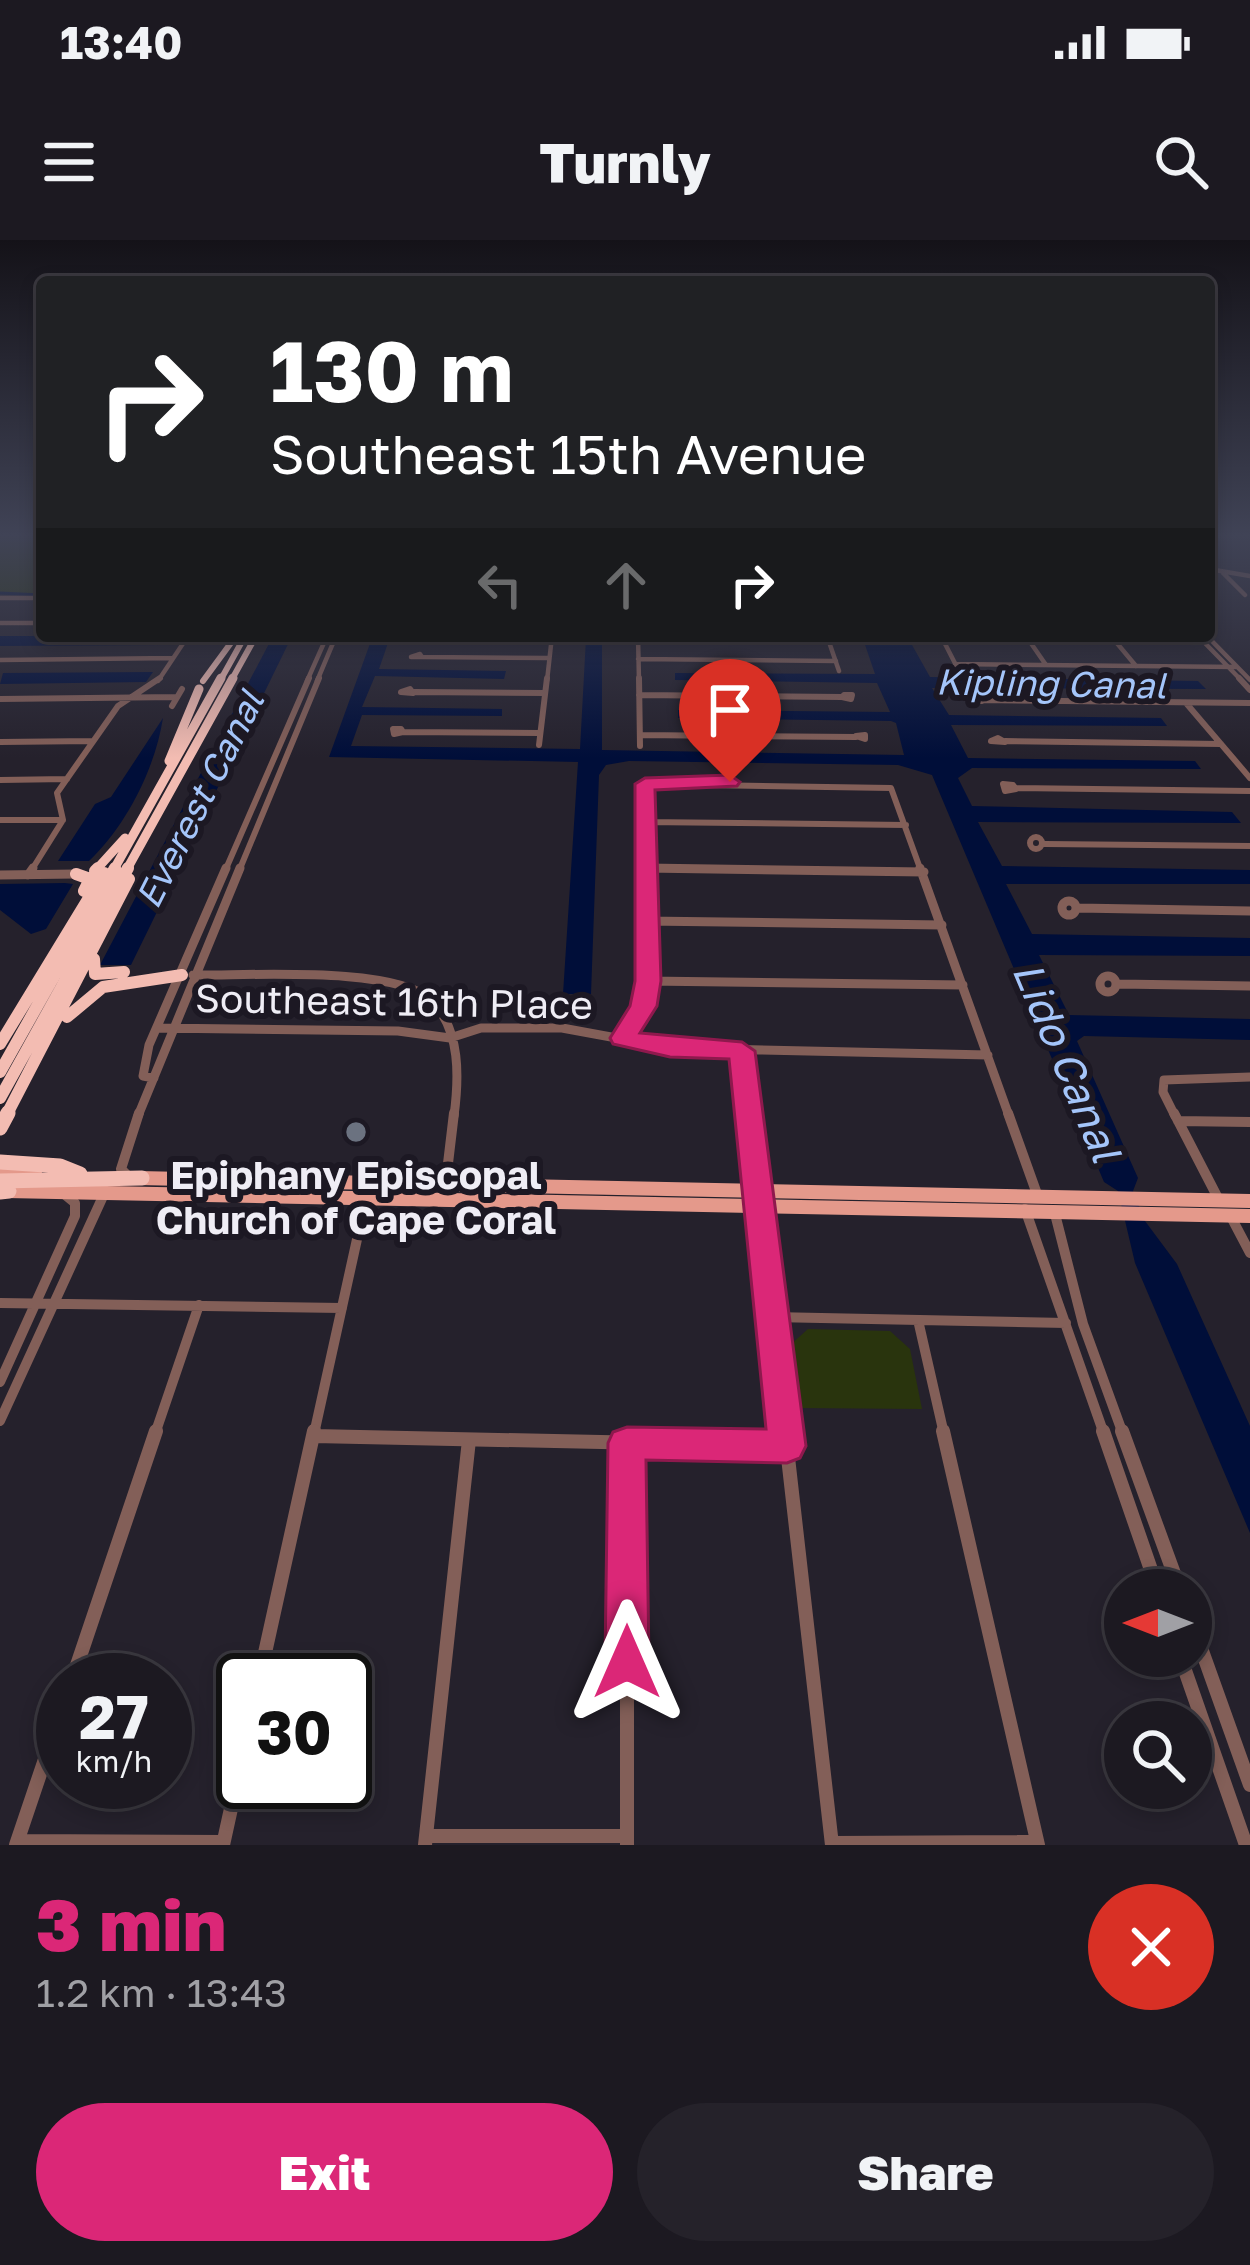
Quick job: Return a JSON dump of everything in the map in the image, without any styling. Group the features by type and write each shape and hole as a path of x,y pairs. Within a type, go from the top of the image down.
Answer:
{"highway":[{"path":"158,790 201,685 232,642"},
{"path":"0,1072 242,642"},
{"path":"4,1114 253,642"},
{"path":"76,874 102,867 142,818"},
{"path":"0,1045 130,832"},
{"path":"148,833 92,962 95,974 187,973"},
{"path":"40,975 89,881 76,874"},
{"path":"4,1114 106,928"},
{"path":"4,1114 29,1088 78,1002 122,980 187,973"},
{"path":"0,1034 17,1015"},
{"path":"0,1162 60,1166 80,1174"},
{"path":"2,1185 136,1178"}],"main road":[{"path":"2,1185 80,1174 445,1190 758,1197 1036,1194 1250,1201"},
{"path":"2,1185 58,1192 445,1190"},
{"path":"951,1208 1014,1203 1036,1194"},
{"path":"1025,1209 1107,1196"},
{"path":"758,1197 1250,1216"}],"street":[{"path":"0,623 36,623"},
{"path":"64,820 55,797 67,779 129,698 156,684 184,642"},
{"path":"154,1078 143,1076 157,1028 187,973 329,642"},
{"path":"539,745 551,642"},
{"path":"638,642 640,746"},
{"path":"829,642 839,671"},
{"path":"943,642 960,673"},
{"path":"1030,642 1046,665"},
{"path":"1117,642 1136,666"},
{"path":"1208,642 1250,690"},
{"path":"422,657 549,658"},
{"path":"0,660 173,658"},
{"path":"638,659 836,661"},
{"path":"956,664 1232,667 1250,680"},
{"path":"414,692 545,693"},
{"path":"0,699 180,693 172,706"},
{"path":"639,694 847,701"},
{"path":"982,700 1250,704"},
{"path":"1186,703 1250,778"},
{"path":"404,731 540,733"},
{"path":"640,735 856,737"},
{"path":"1005,741 1221,744"},
{"path":"0,742 93,742"},
{"path":"0,779 67,779"},
{"path":"623,1038 644,1006 648,981 645,784 891,788 1036,1194"},
{"path":"1016,788 1250,791"},
{"path":"0,820 64,820"},
{"path":"28,875 64,820"},
{"path":"644,823 906,825"},
{"path":"1045,844 1250,847"},
{"path":"645,868 924,872"},
{"path":"0,875 76,874"},
{"path":"1078,908 1250,911"},
{"path":"646,921 942,926"},
{"path":"187,973 374,977 429,997 450,1038 460,1077 445,1190"},
{"path":"136,1178 121,1169 122,1156 173,1028 187,973"},
{"path":"648,981 963,986"},
{"path":"1118,984 1250,986"},
{"name":"Southeast 16th Place","path":"157,1028 398,1031 450,1038 490,1027 575,1029 670,1048 988,1054"},
{"path":"742,1051 832,1844 1038,1844 918,1319"},
{"path":"1250,1077 1164,1080 1163,1092 1250,1253"},
{"path":"1178,1121 1250,1122"},
{"path":"0,1421 92,1211 107,1191"},
{"path":"0,1382 76,1211 73,1199 58,1192"},
{"path":"266,1653 367,1194"},
{"path":"1025,1209 1151,1569"},
{"path":"1054,1210 1083,1324 1172,1569"},
{"path":"0,1303 342,1308"},
{"path":"81,1653 199,1305"},
{"path":"772,1316 1083,1324"},
{"path":"314,1436 787,1446"},
{"path":"469,1440 425,1841 627,1840 627,1443"},
{"path":"1187,1677 1246,1845"},
{"path":"1211,1677 1250,1785"},
{"path":"36,1786 17,1843 223,1844 231,1809"}],"green space":[{"path":"808,1329 890,1331 910,1349 922,1409 796,1408 789,1346"}],"water":[{"path":"0,636 36,636 36,642 176,642 174,645 0,646"},
{"name":"Everest Canal","path":"270,642 289,642 131,965 100,965"},
{"path":"371,642 515,642 388,643 379,669 506,671 504,679 375,676 362,707 502,709 502,716 362,715 351,746 580,749 586,642 602,642 602,750 904,755 896,723 891,721 678,718 678,710 890,712 877,683 675,680 675,673 875,674 864,642 910,642 930,677 1198,681 1206,689 932,688 949,715 1161,718 1167,726 951,725 968,758 1195,761 1201,769 972,768 958,778 972,806 1232,812 1241,823 978,822 1002,866 1250,870 1250,884 1006,884 1032,934 1250,938 1250,956 1039,955 1069,1015 1250,1019 1250,1040 1084,1036 1077,1041 1138,1178 1133,1191 1145,1221 1177,1264 1250,1426 1250,1533 1135,1263 1118,1191 1104,1182 932,775 898,765 629,761 606,765 599,775 591,994 563,994 578,762 329,757"},
{"path":"153,672 146,682 0,684 3,673"},
{"path":"163,718 146,776 115,831 89,861 58,861 95,804 111,797"},
{"path":"0,884 73,884 46,929 31,934 0,910"}],"place":[{"name":"Epiphany Episcopal Church of Cape Coral","path":"356,1132"}],"route":[{"path":"627,1662 627,1443 787,1446 742,1051 670,1048 623,1038 644,1006 648,981 645,784 730,782"}],"water label":[{"name":"Kipling Canal","path":"1051,683"},
{"name":"Lido Canal","path":"1068,1061"}]}
